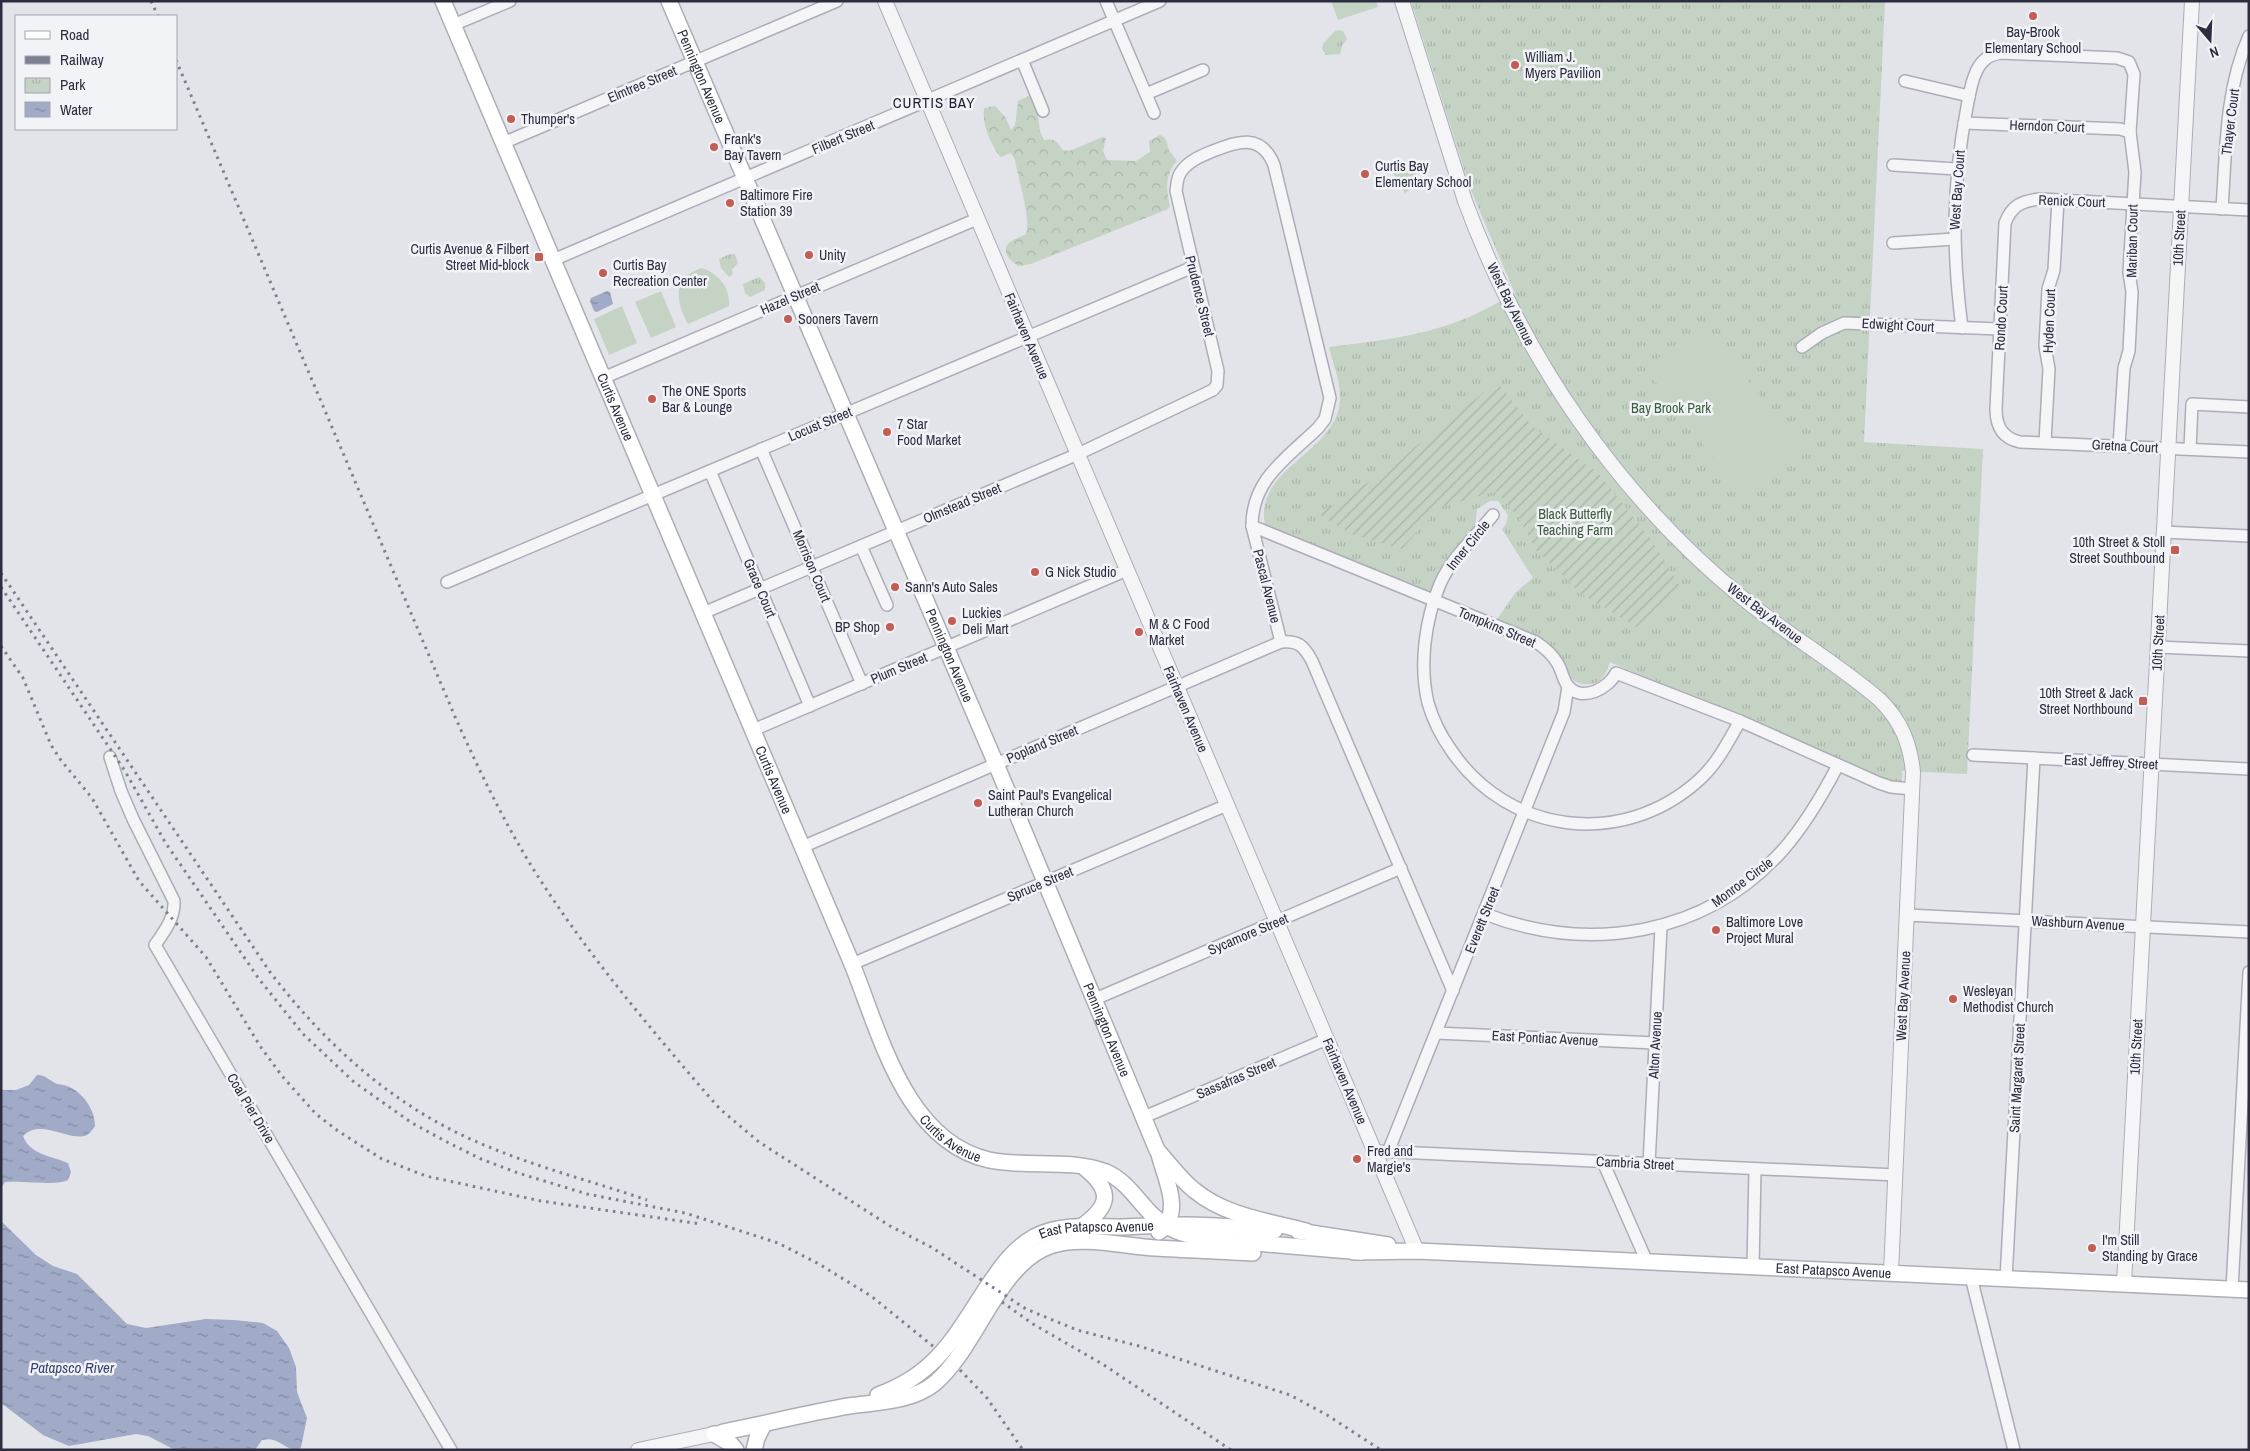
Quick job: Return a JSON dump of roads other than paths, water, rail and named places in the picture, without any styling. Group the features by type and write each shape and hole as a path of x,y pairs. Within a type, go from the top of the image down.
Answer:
{"main road":[{"name":"Curtis Avenue","path":"443,1 852,964 901,1084 913,1105 928,1123 966,1152 989,1160 1084,1167 1116,1177 1166,1226 1182,1234 1211,1239 1362,1252"},
{"name":"Pennington Avenue","path":"670,1 996,764 1158,1150 1182,1179 1209,1201 1226,1210 1306,1231"},
{"path":"1158,1150 1172,1202 1171,1214 1166,1226"},
{"path":"1081,1234 1102,1209 1104,1200 1100,1183 1084,1167"},
{"name":"East Patapsco Avenue","path":"1081,1234 1183,1225 1306,1231 1417,1251"},
{"name":"East Patapsco Avenue","path":"719,1433 848,1406 904,1385 934,1362 948,1346 1002,1265 1022,1245 1048,1232 1081,1234 1155,1248 1275,1254 1417,1251 2249,1290"},
{"path":"754,1450 757,1438 764,1424"},
{"path":"719,1433 723,1450"},
{"path":"719,1433 736,1450"}],"street":[{"path":"453,25 510,1"},
{"name":"Elmtree Street","path":"503,143 837,1"},
{"name":"Fairhaven Avenue","path":"885,1 1327,1039 1381,1152 1417,1251"},
{"path":"1106,1 1154,113"},
{"name":"Filbert Street","path":"553,260 1160,1"},
{"name":"West Bay Avenue","path":"1402,1 1473,222 1514,314 1561,395 1638,496 1705,565 1744,599 1865,686 1893,712 1907,741 1913,772 1891,1273"},
{"name":"10th Street","path":"2124,1284 2192,1"},
{"name":"Thayer Court","path":"2222,209 2230,101 2240,58 2249,36"},
{"name":"Mariban Court","path":"1986,58 2001,53 2110,58 2124,60 2131,65 2134,74 2130,132 2135,172 2129,272 2132,292 2129,351 2124,368 2119,446"},
{"name":"West Bay Court","path":"1962,328 1954,239 1957,169 1969,96 1976,72 1986,58"},
{"path":"1022,60 1043,111"},
{"path":"1146,94 1203,70"},
{"path":"1904,81 1969,96"},
{"name":"Herndon Court","path":"1964,123 2120,128 2130,132"},
{"name":"Prudence Street","path":"1217,385 1218,371 1176,191 1180,173 1202,156 1231,144 1245,141 1252,142 1266,151 1274,165"},
{"name":"Pascal Avenue","path":"1274,165 1330,398 1325,419 1318,428 1261,485 1253,507 1252,526 1281,642 1298,643 1304,648 1312,661 1453,991"},
{"path":"1893,165 1957,169"},
{"name":"Renick Court","path":"2016,204 2035,199 2249,210"},
{"name":"Hyden Court","path":"2045,442 2050,369 2045,346 2048,289 2054,270 2058,200"},
{"name":"Rondo Court","path":"2003,434 1996,418 1996,409 2005,222 2008,214 2016,204"},
{"name":"Hazel Street","path":"603,378 977,219"},
{"path":"1893,243 1954,239"},
{"name":"Locust Street","path":"447,582 1193,267"},
{"name":"Edwight Court","path":"1802,347 1833,326 1844,323 2000,329"},
{"name":"Olmstead Street","path":"703,613 1078,454 1208,394 1217,385"},
{"path":"2190,450 2192,404 2249,406"},
{"name":"Gretna Court","path":"2003,434 2012,440 2020,442 2249,452"},
{"name":"Morrison Court","path":"761,449 862,684"},
{"name":"Grace Court","path":"710,471 810,706"},
{"name":"Inner Circle","path":"1493,515 1448,570 1434,601 1428,621 1424,662 1428,703 1435,723 1446,742 1470,774 1496,797 1525,812 1567,824 1589,825 1634,817 1656,809 1679,796 1699,780 1713,765 1740,722"},
{"name":"Tompkins Street","path":"1252,526 1519,634 1544,648 1558,664 1568,686"},
{"path":"2163,532 2249,536"},
{"path":"861,546 886,605"},
{"name":"Plum Street","path":"753,730 1127,570"},
{"name":"Popland Street","path":"802,847 1281,642"},
{"path":"2157,647 2249,651"},
{"path":"1568,686 1582,693 1599,691 1613,680 1616,673 1740,722 1838,766 1891,787 1912,789"},
{"name":"Everett Street","path":"1381,1152 1436,1033 1485,914 1564,712 1568,686"},
{"name":"East Jeffrey Street","path":"1973,755 2249,769"},
{"name":"Coal Pier Drive","path":"110,757 130,812 174,901 175,909 155,945 451,1450"},
{"name":"Saint Margaret Street","path":"2006,1279 2034,758"},
{"name":"Monroe Circle","path":"1485,914 1528,928 1561,933 1608,933 1661,927 1704,910 1727,897 1781,852 1818,802 1838,766"},
{"name":"Spruce Street","path":"852,964 1227,805"},
{"name":"Sycamore Street","path":"1095,999 1401,868"},
{"name":"Washburn Avenue","path":"1907,915 2249,932"},
{"name":"Alton Avenue","path":"1649,1164 1661,927"},
{"path":"2232,1289 2245,1105 2249,972"},
{"name":"East Pontiac Avenue","path":"1436,1033 1655,1043"},
{"name":"Sassafras Street","path":"1144,1117 1327,1039"},
{"name":"Cambria Street","path":"1381,1152 1896,1175"},
{"path":"1603,1162 1647,1262"},
{"path":"1753,1267 1755,1168"},
{"path":"1971,1277 2014,1450"},
{"name":"East Patapsco Avenue","path":"638,1450 719,1433"}],"water":[{"path":"607,291 610,292 613,304 597,312 594,311 590,301 591,298"},
{"path":"37,1075 45,1076 56,1084 67,1086 83,1097 93,1114 95,1126 87,1135 80,1137 47,1129 30,1131 23,1136 31,1147 42,1154 68,1163 71,1172 68,1180 47,1183 5,1182 1,1188 1,1090 16,1090 29,1085"},
{"name":"Patapsco River","path":"1,1221 36,1255 53,1266 77,1274 127,1324 146,1328 206,1319 234,1320 263,1323 277,1331 289,1348 296,1367 297,1392 307,1418 299,1450 268,1439 262,1440 255,1450 175,1450 148,1436 136,1434 69,1446 43,1435 1,1403"}],"railway":[{"path":"151,1 158,15"},
{"path":"178,65 473,757 511,831 551,897 637,1011 705,1092 720,1109 759,1142 890,1226 931,1247 1026,1309 1077,1330 1139,1346 1290,1395 1327,1415 1381,1450"},
{"path":"1,573 270,972 292,1000 341,1051 395,1096 456,1132 528,1162 647,1200"},
{"path":"1,587 125,771 165,842 259,979 303,1034 354,1082 412,1123 481,1159 518,1173 587,1194 685,1213 778,1243 819,1264 871,1296 934,1347"},
{"path":"1,646 23,678 51,745 92,798 139,881 206,957 260,1046 282,1076 316,1114 338,1131 382,1159 426,1176 541,1201 701,1224"},
{"path":"1002,1302 1033,1324 1104,1365 1231,1450"},
{"path":"960,1370 987,1398 1023,1450"}],"place":[{"name":"Bay-Brook Elementary School","path":"2033,16"},
{"name":"William J. Myers Pavilion","path":"1515,65"},
{"name":"Thumper's","path":"511,119"},
{"name":"Frank's Bay Tavern","path":"714,147"},
{"name":"Curtis Bay Elementary School","path":"1365,174"},
{"name":"Baltimore Fire Station 39","path":"730,203"},
{"name":"Unity","path":"809,255"},
{"name":"Curtis Avenue & Filbert Street Mid-block","path":"539,257"},
{"name":"Curtis Bay Recreation Center","path":"603,273"},
{"name":"Sooners Tavern","path":"788,319"},
{"name":"The ONE Sports Bar & Lounge","path":"652,399"},
{"name":"7 Star Food Market","path":"887,432"},
{"name":"10th Street & Stoll Street Southbound","path":"2175,550"},
{"name":"G Nick Studio","path":"1035,572"},
{"name":"Sann's Auto Sales","path":"895,587"},
{"name":"Luckies Deli Mart","path":"952,621"},
{"name":"BP Shop","path":"890,627"},
{"name":"M & C Food Market","path":"1139,632"},
{"name":"10th Street & Jack Street Northbound","path":"2143,701"},
{"name":"Saint Paul's Evangelical Lutheran Church","path":"978,803"},
{"name":"Baltimore Love Project Mural","path":"1716,930"},
{"name":"Wesleyan Methodist Church","path":"1953,999"},
{"name":"Fred and Margie's","path":"1357,1159"},
{"name":"I'm Still Standing by Grace","path":"2092,1248"}],"district":[{"name":"CURTIS BAY","path":"934,103"}],"park label":[{"name":"Bay Brook Park","path":"1671,408"},
{"name":"Black Butterfly Teaching Farm","path":"1575,522"}]}
